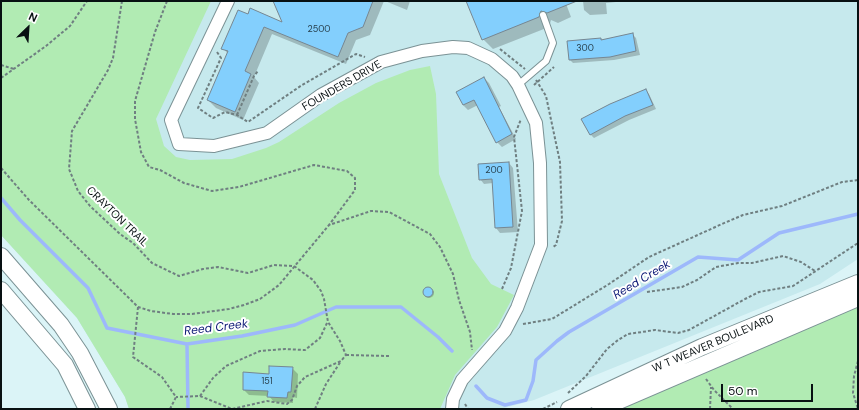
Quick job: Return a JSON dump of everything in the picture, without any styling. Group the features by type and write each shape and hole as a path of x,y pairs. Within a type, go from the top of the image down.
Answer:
{"main road":[{"path":"1,256 61,325 80,353 109,409"},
{"name":"W T WEAVER BOULEVARD","path":"563,403 858,283"},
{"path":"1,290 65,365 87,409"},
{"name":"W T WEAVER BOULEVARD","path":"600,409 858,298"}],"street":[{"name":"FOUNDERS DRIVE","path":"228,1 171,120 179,144 214,146 267,133 321,96 381,62 422,52 453,47 468,48 492,59 512,76 520,89 536,123 540,162 541,245 517,308 505,331 462,380 453,399 452,409"}],"lane":[{"path":"520,89 531,75 546,61 553,43 543,15"}],"path":[{"path":"1,78 46,46 70,26 87,1"},
{"name":"CRAYTON TRAIL","path":"122,1 113,58 108,70 72,131 69,169 78,191 90,206 120,234 133,243 152,263 179,276 203,269 218,267 248,273 274,265 294,266"},
{"path":"214,47 221,58 198,108 213,118 225,112 237,115 248,122 302,85 356,54 369,58"},
{"path":"494,51 500,48 512,56 538,82 546,96 553,125 560,167 562,221 556,245 548,250"},
{"path":"1,65 14,69"},
{"path":"520,89 538,82 554,67"},
{"path":"237,115 258,70"},
{"path":"502,289 511,268 522,211 514,137 522,118"},
{"path":"1,168 29,200 138,307 159,312 192,314 244,306 260,299 279,285 329,225 370,211 388,212 407,220 430,234 440,247 453,274 459,300 470,332 473,367"},
{"path":"505,331 522,324 552,319 603,288 649,257 742,215 782,206 842,182 858,180"},
{"path":"543,409 563,403 607,349 628,334 655,330 678,333 689,330 759,292 793,286 858,243"},
{"path":"647,292 682,287 698,280 716,267 738,263 752,263 783,256 801,262 815,271"},
{"path":"294,266 313,280 324,299 328,322 340,341 346,355"},
{"path":"138,307 133,357 162,377 176,398"},
{"path":"200,396 213,378 226,366 260,351 285,348 305,350 320,338 328,322"},
{"path":"346,355 388,356"},
{"path":"315,409 326,384 346,355"},
{"path":"176,398 200,396 232,409 267,401 287,404 292,400 297,386 305,377 341,361"},
{"path":"858,362 853,387 858,409"},
{"path":"710,409 711,387 733,409"},
{"path":"170,409 176,398"},
{"path":"463,398 468,409"}],"shaded area":[{"path":"1,1 858,1 858,259 820,284 534,400 500,409 129,409 125,397 77,318 1,235"}],"green space":[{"path":"1,1 211,1 156,119 164,146 176,157 190,160 232,159 266,148 279,142 339,103 376,83 410,70 430,66 436,94 439,174 472,258 491,284 514,295 497,327 455,375 440,409 129,409 125,397 77,318 1,235"},
{"path":"858,305 858,409 610,409"}],"building":[{"path":"273,1 373,1 363,27 348,33 338,57 264,27 245,71 251,74 235,112 207,100 228,51 221,49 238,10 248,14 250,8 282,22"},
{"path":"466,1 577,1 547,13 541,11 539,17 482,40"},
{"path":"633,33 636,51 610,57 569,60 567,41 601,38 601,40"},
{"path":"484,77 512,134 496,143 474,100 463,105 456,92"},
{"path":"646,89 653,105 625,116 590,135 581,119 610,104"},
{"path":"509,162 513,227 495,228 492,179 479,180 478,164"},
{"path":"426,287 430,287 432,288 432,296 426,297 423,294 423,290"},
{"path":"269,366 293,367 291,392 288,392 287,398 267,397 268,391 243,390 243,372 269,374"}],"waterway":[{"name":"Reed Creek","path":"1,198 20,220 88,288 107,328 187,344 242,336 295,325 336,307 401,307 438,337 452,351"},
{"name":"Reed Creek","path":"476,386 487,398 505,405 526,400 533,381 536,360 557,341 569,332 698,257 738,260 779,233 858,214"},
{"path":"187,344 188,409"}]}
